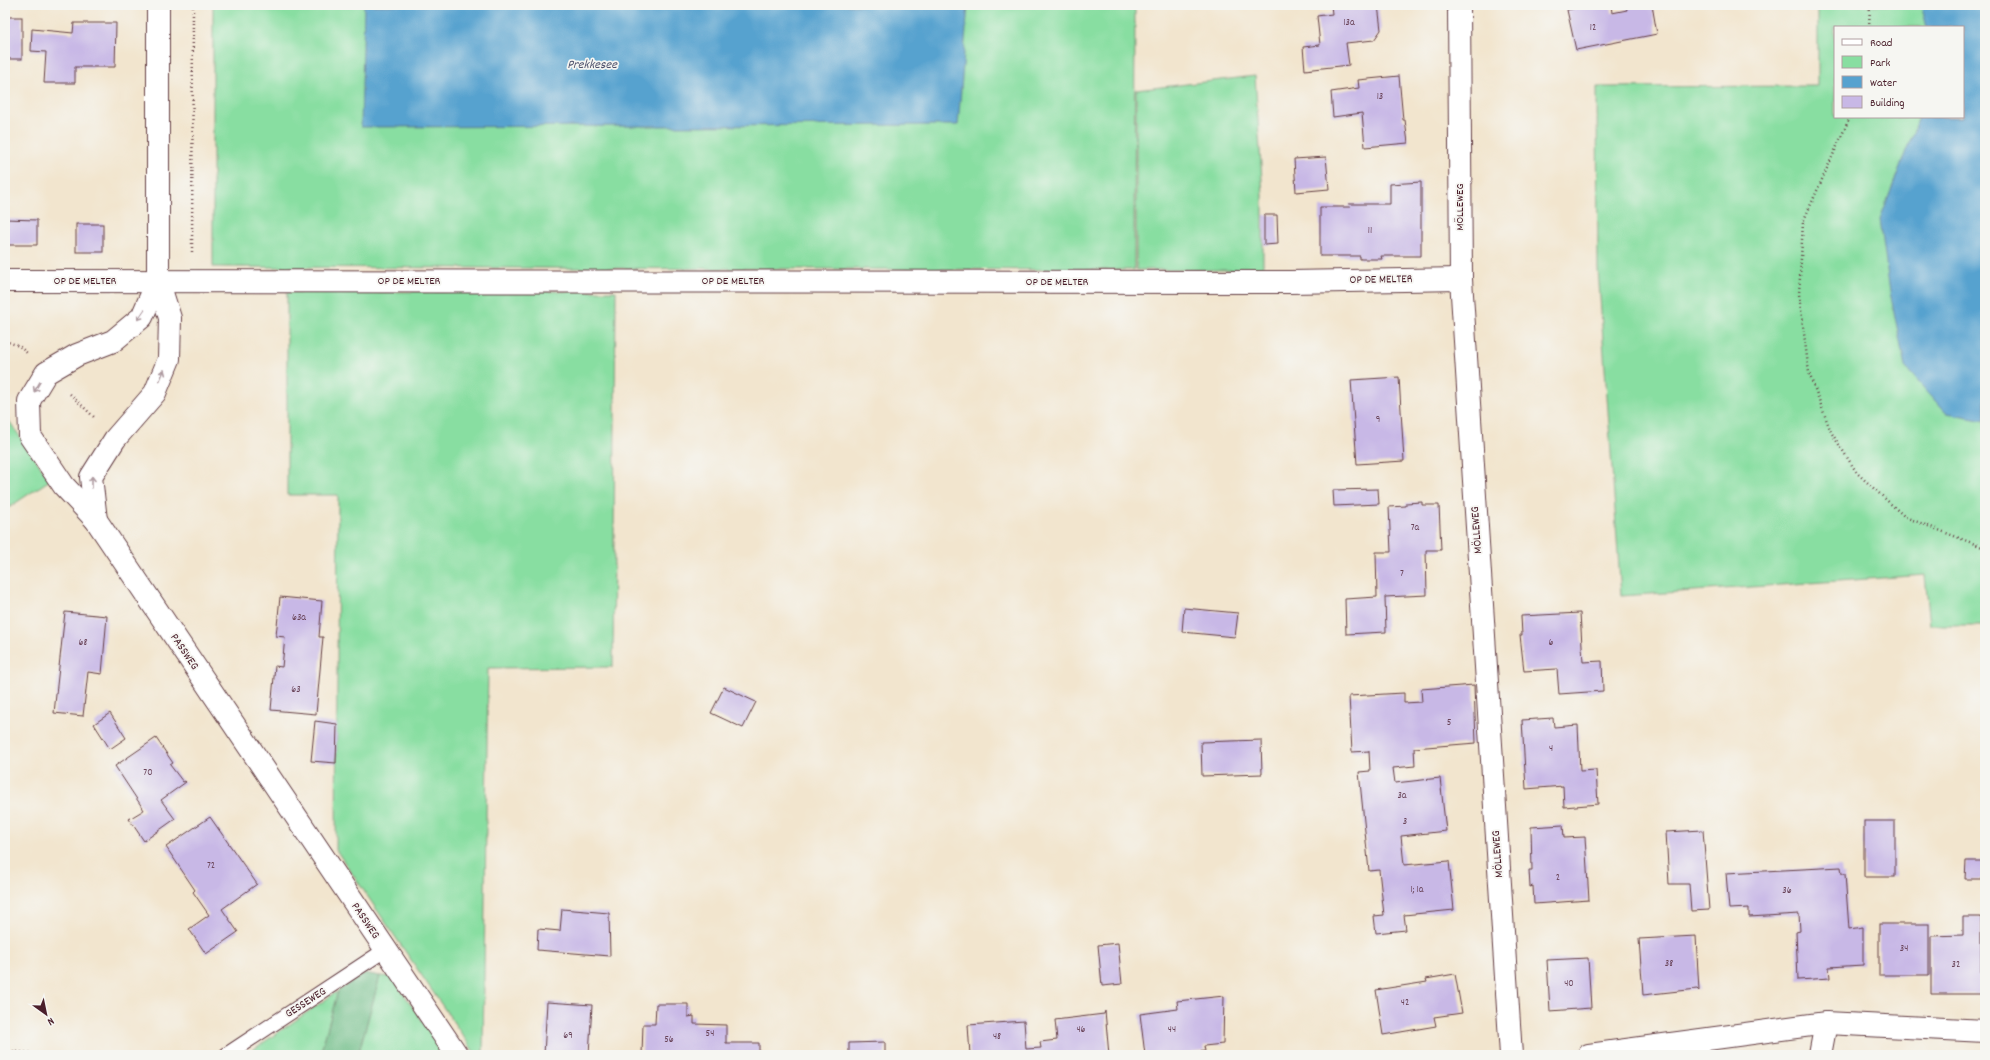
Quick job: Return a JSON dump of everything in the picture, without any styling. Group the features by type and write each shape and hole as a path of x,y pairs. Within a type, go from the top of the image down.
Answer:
{"street":[{"path":"96,520 90,477 115,439 155,393 169,359 170,318 158,280 158,5"},
{"name":"MÖLLEWEG","path":"1459,5 1461,279 1511,1055"},
{"name":"OP DE MELTER","path":"5,281 1290,282 1461,279"},
{"name":"PASSWEG","path":"158,280 142,317 113,341 77,355 46,373 29,402 30,436 64,486 96,520 457,1055"},
{"path":"1589,1055 1826,1023 1985,1031"},
{"path":"1820,1055 1826,1023"}],"lane":[{"name":"GESSEWEG","path":"226,1055 385,950"}],"path":[{"path":"1869,26 1870,5"},
{"path":"1850,118 1803,222 1799,294 1809,374 1831,432 1857,473 1905,517 1985,548"},
{"path":"5,1051 56,1055"}],"green space":[{"path":"213,5 1135,5 1134,270 213,267"},
{"path":"1818,5 1985,5 1985,625 1930,625 1925,575 1621,596 1598,269 1597,87 1818,86"},
{"path":"1255,76 1263,195 1263,270 1136,270 1136,90"},
{"path":"616,291 613,667 488,668 483,1055 476,1055 336,850 338,495 287,495 287,292"},
{"path":"5,415 50,480 5,510"},
{"path":"365,973 380,976 358,1055 320,1055 338,991"},
{"path":"380,976 392,977 446,1055 358,1055"},
{"path":"338,991 320,1055 252,1055 254,1049"}],"water":[{"name":"Prekkesee","path":"364,5 968,5 958,125 361,127"},
{"path":"1921,5 1985,5 1985,420 1946,413 1905,367 1890,292 1880,219 1919,118 1964,118 1964,26 1927,26"}],"building":[{"path":"1331,5 1378,5 1381,30 1374,40 1346,43 1349,65 1305,70 1303,47 1320,45 1317,16 1332,14"},
{"path":"1590,5 1611,5 1612,13 1627,10 1626,5 1652,5 1657,34 1576,50 1567,10"},
{"path":"5,17 22,17 22,59 5,59"},
{"path":"74,23 116,23 115,67 75,67 75,83 44,83 46,52 31,51 32,29 73,33"},
{"path":"1399,76 1403,120 1405,120 1408,143 1365,147 1362,113 1333,117 1331,92 1359,88 1358,80"},
{"path":"1326,157 1329,189 1296,192 1294,159"},
{"path":"1421,182 1421,256 1381,256 1382,259 1360,259 1360,256 1320,256 1320,207 1350,207 1349,204 1390,204 1390,184"},
{"path":"1264,215 1277,215 1278,244 1264,245"},
{"path":"5,219 37,220 37,245 5,245"},
{"path":"76,224 103,224 103,252 76,252"},
{"path":"1399,377 1404,461 1357,464 1351,380"},
{"path":"1378,489 1379,504 1334,506 1333,490"},
{"path":"1422,502 1422,505 1439,505 1441,550 1426,550 1427,595 1385,597 1386,632 1346,634 1345,599 1377,597 1376,552 1391,552 1389,507 1406,506 1406,503"},
{"path":"280,597 322,601 319,637 323,637 316,714 271,710 275,666 282,667 285,637 276,636"},
{"path":"1184,608 1238,613 1235,637 1182,632"},
{"path":"65,612 107,616 102,674 88,672 83,716 54,713"},
{"path":"1580,613 1583,662 1602,661 1603,691 1559,694 1557,669 1524,671 1520,635 1522,635 1521,616"},
{"path":"1474,685 1476,743 1414,748 1415,766 1393,768 1395,783 1440,778 1446,831 1401,836 1404,865 1449,861 1454,910 1404,915 1406,930 1376,933 1374,916 1384,915 1379,870 1369,871 1359,772 1370,771 1369,751 1352,752 1349,696 1404,693 1404,703 1422,702 1421,689"},
{"path":"724,687 756,702 743,728 711,713"},
{"path":"110,713 126,738 110,749 94,724"},
{"path":"1553,718 1554,727 1578,725 1580,771 1596,770 1598,804 1564,807 1563,786 1526,789 1522,720"},
{"path":"315,721 337,724 336,763 311,761"},
{"path":"156,738 173,763 170,765 183,782 186,782 161,800 175,819 144,841 129,819 144,810 115,766"},
{"path":"1261,740 1262,774 1202,776 1201,742"},
{"path":"210,817 257,884 222,909 238,932 206,954 189,929 209,915 193,892 195,890 166,847"},
{"path":"1864,821 1895,821 1895,877 1864,877"},
{"path":"1563,825 1564,838 1585,837 1589,900 1534,904 1533,886 1530,887 1529,870 1532,870 1531,827"},
{"path":"1703,830 1709,910 1691,911 1689,884 1669,884 1666,832"},
{"path":"1966,861 1985,861 1985,879 1965,879"},
{"path":"1841,867 1842,874 1845,874 1849,929 1863,927 1863,965 1829,967 1830,978 1798,980 1796,932 1800,931 1799,914 1749,917 1749,908 1729,909 1726,873"},
{"path":"562,909 609,913 610,956 537,950 538,929 560,931"},
{"path":"1963,917 1981,917 1981,994 1931,994 1931,936 1963,935"},
{"path":"1879,924 1929,924 1929,975 1879,975"},
{"path":"1696,936 1699,991 1697,989 1643,995 1639,939"},
{"path":"1118,943 1122,984 1102,986 1098,945"},
{"path":"1588,958 1591,1008 1550,1011 1547,960"},
{"path":"1455,974 1462,1013 1434,1017 1436,1026 1383,1035 1376,990 1427,982 1426,979"},
{"path":"1224,996 1223,1044 1204,1046 1205,1051 1175,1055 1145,1055 1140,1014 1178,1009 1177,1001"},
{"path":"547,1002 592,1005 589,1055 544,1055"},
{"path":"656,1004 688,1004 688,1017 694,1016 694,1024 726,1025 726,1043 759,1043 759,1055 642,1055 643,1024 655,1024"},
{"path":"1105,1011 1109,1055 970,1055 968,1025 1024,1021 1026,1049 1041,1048 1040,1042 1057,1040 1055,1020 1104,1014"},
{"path":"885,1042 885,1055 849,1055 849,1043"}]}
